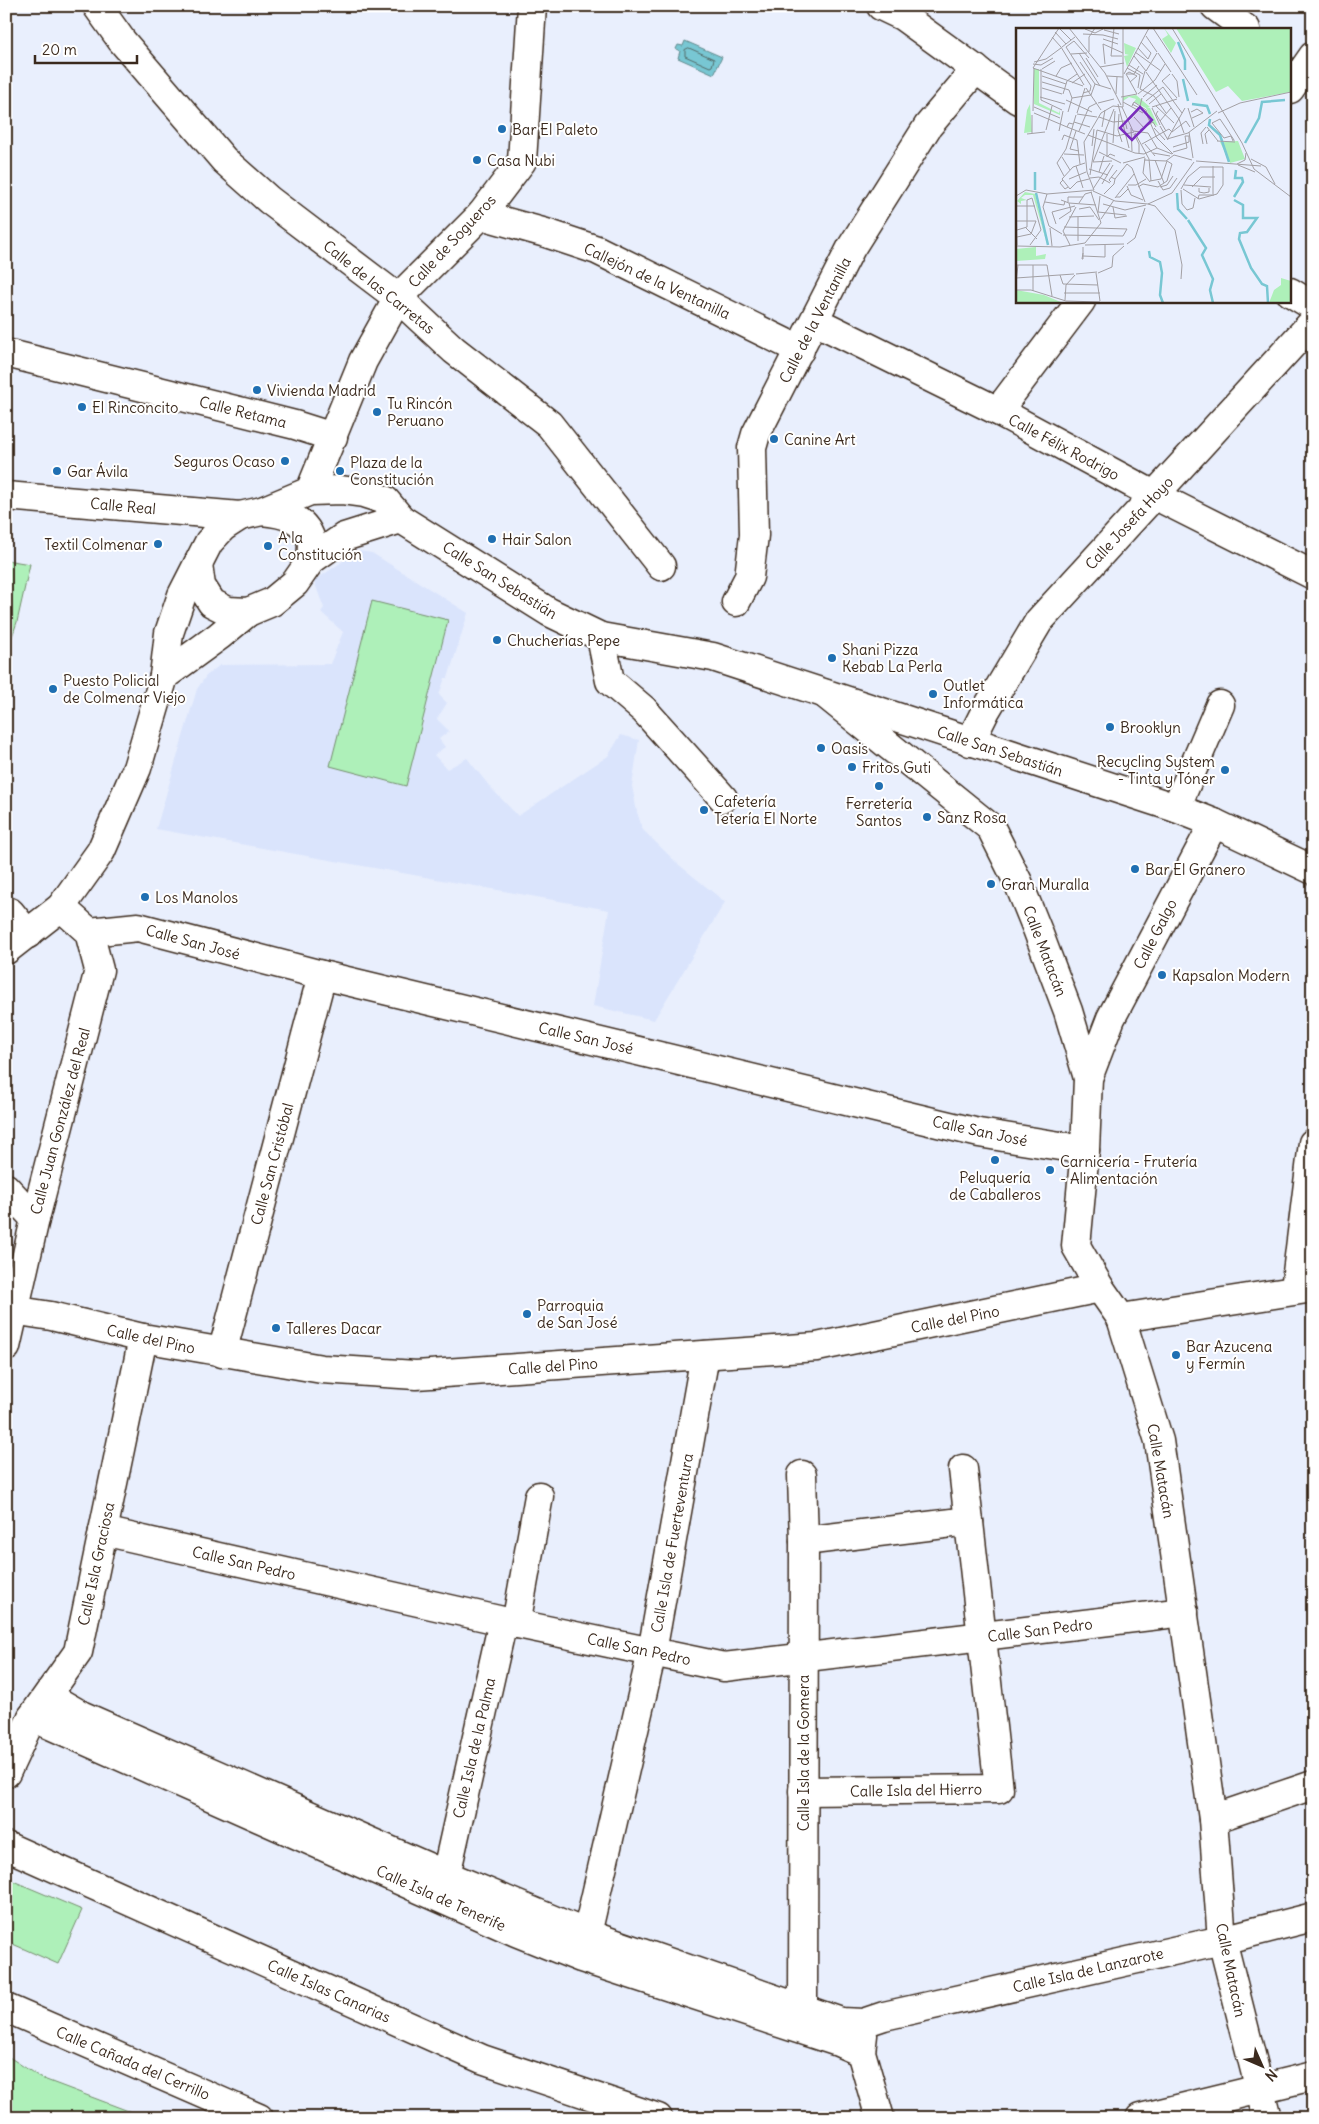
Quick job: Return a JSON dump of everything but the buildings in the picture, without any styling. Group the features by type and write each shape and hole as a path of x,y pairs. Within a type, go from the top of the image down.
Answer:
{"street":[{"name":"Calle de las Carretas","path":"97,6 122,41 224,160 269,200 398,298 454,350 549,424 662,566"},
{"name":"Calle de Sogueros","path":"333,437 342,408 363,361 398,298 481,215 522,161 532,6"},
{"path":"881,6 902,16 1016,99"},
{"path":"1216,6 1245,28"},
{"name":"Calle de la Ventanilla","path":"736,602 749,577 754,536 752,448 756,434 851,248 928,126 976,70"},
{"name":"Callejón de la Ventanilla","path":"481,215 546,232 597,250 800,350"},
{"path":"1292,293 1313,306"},
{"path":"998,411 1080,302"},
{"name":"Calle Félix Rodrigo","path":"815,321 998,411 1154,495 1313,575"},
{"name":"Calle Josefa Hoyo","path":"970,742 986,710 1039,622 1313,322"},
{"name":"Calle Retama","path":"6,352 286,422 333,437"},
{"path":"310,491 333,437"},
{"path":"6,950 61,907 101,851 137,768 164,676 169,633 182,595 209,542 223,528 251,513 310,491 341,490 363,493 384,500 401,519 344,536 311,560 296,583 272,602 248,612 219,636 164,676"},
{"name":"Calle Real","path":"6,496 251,513"},
{"path":"251,513 283,513 302,523 312,541 311,560"},
{"name":"Calle San Sebastián","path":"401,519 549,612 601,637 713,657 1176,808 1214,823 1313,870"},
{"path":"198,564 201,586 212,603 228,611 248,612"},
{"path":"601,637 610,681 644,710 723,798"},
{"name":"Calle San Sebastián","path":"824,693 991,828"},
{"path":"1176,808 1220,705"},
{"name":"Calle Galgo","path":"1111,1018 1214,823"},
{"name":"Calle Matacán","path":"991,828 1018,882 1037,930 1068,1011 1088,1078"},
{"path":"61,907 89,932"},
{"path":"6,911 10,912 28,934"},
{"name":"Calle San José","path":"89,932 138,927 322,975 980,1133 1085,1150"},
{"name":"Calle Juan González del Real","path":"6,1347 11,1310 99,970 89,932"},
{"name":"Calle San Cristóbal","path":"222,1353 322,975"},
{"name":"Calle Matacán","path":"1111,1018 1088,1078 1085,1150 1076,1246 1100,1288 1121,1318 1159,1441 1213,1819 1222,1940 1267,2118"},
{"path":"1121,1318 1304,1289 1313,1144"},
{"path":"6,1188 34,1219"},
{"name":"Calle del Pino","path":"11,1310 51,1316 143,1338 222,1353 322,1369 416,1375 817,1346 1100,1288"},
{"name":"Calle Isla Graciosa","path":"6,1773 40,1706 78,1652 143,1338"},
{"name":"Calle Isla de Fuerteventura","path":"587,1934 652,1652 705,1355"},
{"name":"Calle Isla del Hierro","path":"803,1791 999,1789 963,1469"},
{"name":"Calle Isla de la Gomera","path":"802,1475 804,1541 802,2021"},
{"name":"Calle Isla de la Palma","path":"446,1875 510,1622 539,1496"},
{"path":"804,1541 969,1521"},
{"name":"Calle San Pedro","path":"103,1531 510,1622 724,1667 1184,1612"},
{"name":"Calle Isla de Tenerife","path":"40,1706 81,1715 446,1875 802,2021 838,2042 861,2052"},
{"name":"Calle Isla de Tenerife","path":"40,1706 516,1932 581,1958 802,2021 863,2024"},
{"path":"1213,1819 1313,1785"},
{"name":"Calle Islas Canarias","path":"6,1846 482,2059 658,2118"},
{"name":"Calle Isla de Lanzarote","path":"863,2024 884,2016 1222,1940 1313,1917"},
{"name":"Calle Cañada del Cerrillo","path":"6,2008 259,2118"},
{"path":"863,2024 861,2052 880,2118"},
{"path":"1140,2118 1313,2076"}],"shaded area":[{"path":"358,551 372,553 468,613 448,678 445,678 439,695 447,703 437,719 449,731 439,739 445,747 434,755 447,769 467,758 490,787 518,816 608,756 621,735 639,740 632,786 643,830 678,864 725,902 654,1020 593,1006 609,910 156,829 197,689 206,676 220,665 330,664 343,632 321,612 324,608 314,581"}],"green space":[{"path":"6,560 30,564 17,622 6,654"},
{"path":"372,601 448,620 406,786 330,766"},
{"path":"6,1878 82,1910 58,1964 6,1941"},
{"path":"6,2055 41,2078 147,2118 6,2118"}],"water":[{"path":"685,41 722,57 714,74 678,58 680,51 676,49 678,45 683,46"}],"place":[{"name":"Bar El Paleto","path":"502,129"},
{"name":"Casa Nubi","path":"477,160"},
{"name":"Vivienda Madrid","path":"257,390"},
{"name":"El Rinconcito","path":"82,407"},
{"name":"Tu Rincón Peruano","path":"377,412"},
{"name":"Canine Art","path":"774,439"},
{"name":"Seguros Ocaso","path":"285,461"},
{"name":"Gar Ávila","path":"57,471"},
{"name":"Plaza de la Constitución","path":"340,471"},
{"name":"Hair Salon","path":"492,539"},
{"name":"Textil Colmenar","path":"158,544"},
{"name":"A la Constitución","path":"268,546"},
{"name":"Chucherías Pepe","path":"497,640"},
{"name":"Shani Pizza Kebab La Perla","path":"832,658"},
{"name":"Puesto Policial de Colmenar Viejo","path":"53,689"},
{"name":"Outlet Informática","path":"933,694"},
{"name":"Brooklyn","path":"1110,727"},
{"name":"Oasis","path":"821,748"},
{"name":"Fritos Guti","path":"852,767"},
{"name":"Recycling System - Tinta y Tóner","path":"1225,770"},
{"name":"Ferretería Santos","path":"879,786"},
{"name":"Cafetería Tetería El Norte","path":"704,810"},
{"name":"Sanz Rosa","path":"927,817"},
{"name":"Bar El Granero","path":"1135,869"},
{"name":"Gran Muralla","path":"991,884"},
{"name":"Los Manolos","path":"145,897"},
{"name":"Kapsalon Modern","path":"1162,975"},
{"name":"Peluquería de Caballeros","path":"995,1160"},
{"name":"Carnicería - Frutería - Alimentación","path":"1050,1170"},
{"name":"Parroquia de San José","path":"527,1314"},
{"name":"Talleres Dacar","path":"276,1328"},
{"name":"Bar Azucena y Fermín","path":"1176,1355"}]}
